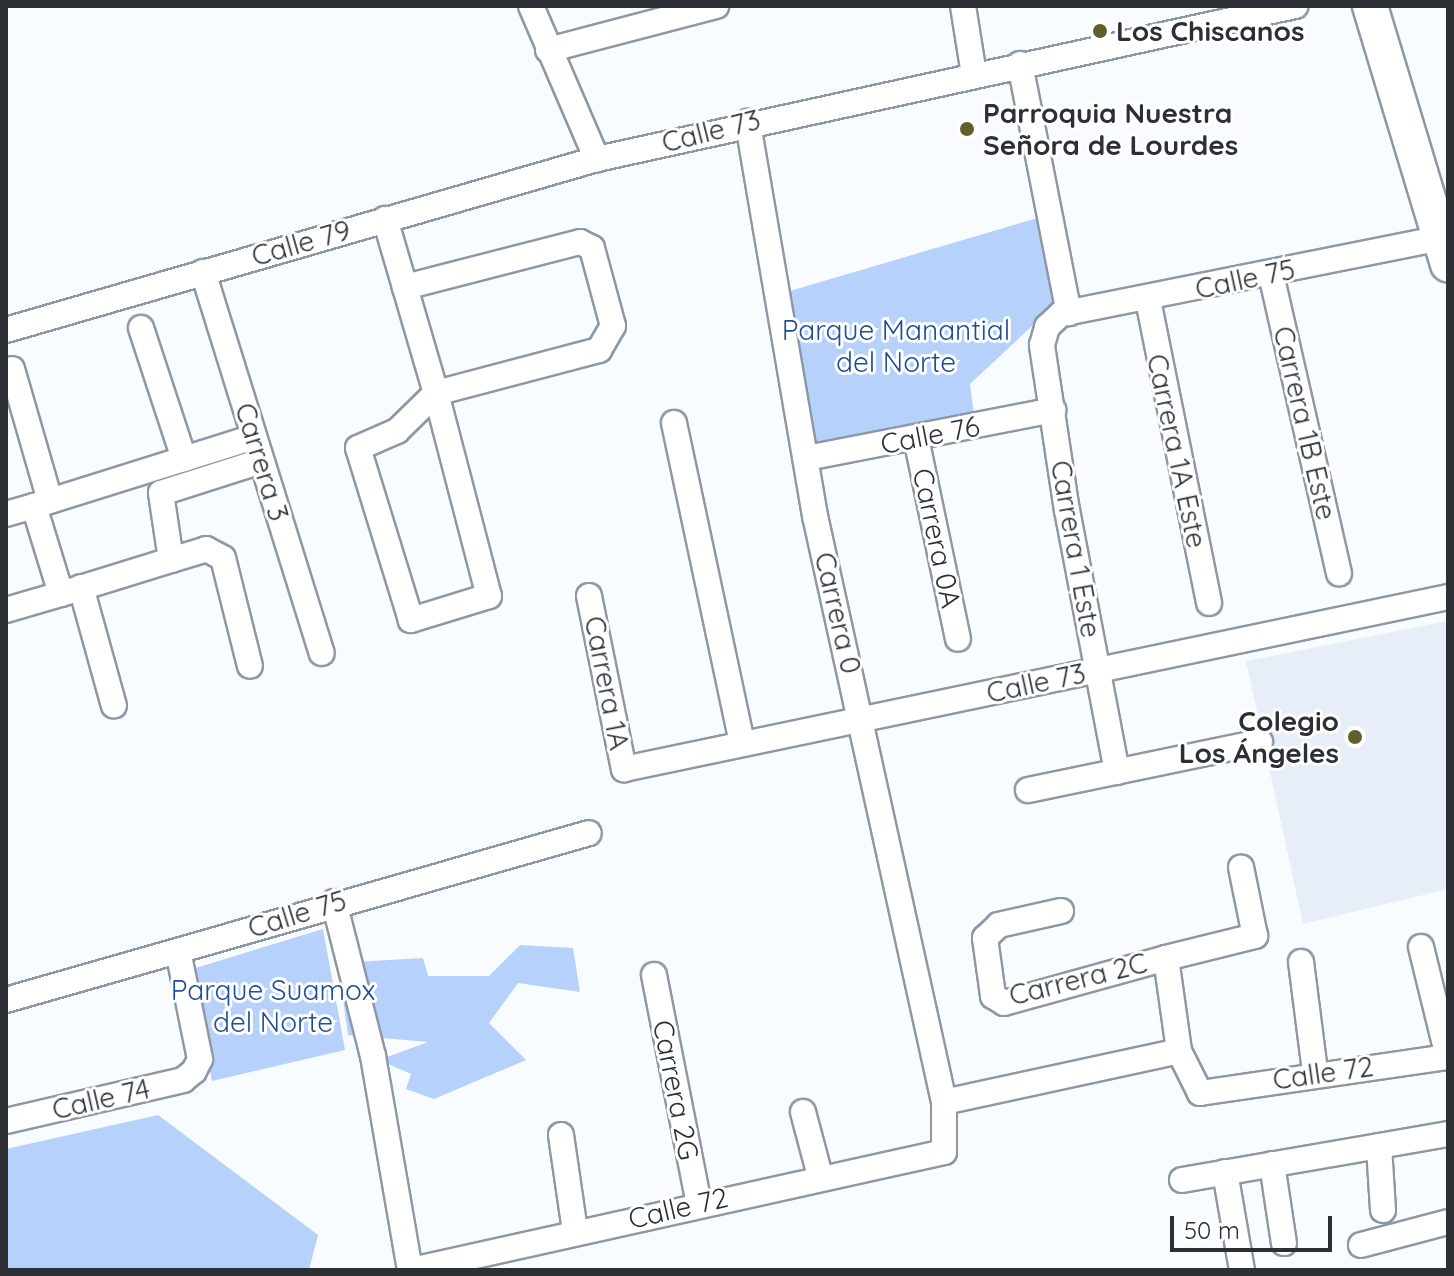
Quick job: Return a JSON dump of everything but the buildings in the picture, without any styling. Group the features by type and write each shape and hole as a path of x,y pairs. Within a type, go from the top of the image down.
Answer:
{"street":[{"path":"531,6 597,159"},
{"path":"548,50 716,6"},
{"path":"963,6 974,75"},
{"name":"Calle 73","path":"597,159 748,122 1295,6"},
{"path":"1370,6 1445,247"},
{"path":"1020,64 1069,313"},
{"name":"Carrera 0","path":"748,122 807,458 944,1102 944,1152"},
{"name":"Calle 79","path":"6,330 597,159"},
{"path":"385,219 436,393 489,596 411,620 358,448 397,431 436,393 610,341 592,248 580,242 405,287"},
{"name":"Calle 75","path":"1047,327 1069,313 1271,274 1445,247"},
{"name":"Carrera 3","path":"203,272 322,653"},
{"name":"Carrera 1B Este","path":"1271,274 1339,573"},
{"name":"Carrera 1A Este","path":"1148,300 1209,603"},
{"name":"Carrera 1 Este","path":"1047,327 1042,345 1117,772"},
{"path":"141,328 184,459"},
{"path":"12,369 42,504 114,706"},
{"name":"Calle 76","path":"807,458 1053,410"},
{"path":"674,423 742,744"},
{"path":"6,514 254,437"},
{"name":"Carrera 0A","path":"916,438 958,639"},
{"path":"171,560 161,493 261,461"},
{"path":"6,610 206,549 223,558 250,666"},
{"name":"Carrera 1A","path":"589,596 624,769"},
{"name":"Calle 73","path":"624,769 1448,597"},
{"path":"1028,790 1260,742"},
{"name":"Calle 75","path":"6,1000 334,902 589,833"},
{"path":"1166,958 1255,936 1241,867"},
{"path":"334,902 376,1069 411,1270"},
{"name":"Carrera 2C","path":"1061,911 999,925 985,938 993,996 1004,1003 1166,958 1179,1051 1200,1093"},
{"path":"1421,947 1448,1057"},
{"name":"Calle 74","path":"6,1121 183,1080 194,1071 200,1059 178,951"},
{"path":"1301,962 1315,1071"},
{"name":"Carrera 2G","path":"654,975 699,1204"},
{"path":"944,1102 1179,1051"},
{"name":"Calle 72","path":"1200,1093 1315,1071 1448,1057"},
{"path":"803,1112 820,1176"},
{"path":"1182,1180 1448,1134"},
{"path":"561,1135 575,1231"},
{"path":"1379,1146 1383,1210"},
{"name":"Calle 72","path":"411,1270 820,1176 944,1152"},
{"path":"1272,1164 1284,1243"},
{"path":"1225,1172 1242,1270"},
{"path":"1361,1245 1448,1222"}],"shaded area":[{"name":"Colegio Los Ángeles","path":"1448,621 1448,889 1303,924 1246,661"}],"green space":[{"name":"Parque Manantial del Norte","path":"1041,217 1060,300 970,384 974,415 813,447 783,293"},
{"name":"Parque Suamox del Norte","path":"323,929 345,1050 212,1081 189,970"},
{"path":"520,945 573,948 580,992 518,983 489,1023 526,1060 434,1099 406,1089 411,1074 379,1060 428,1042 348,1035 338,963 423,958 428,976 489,976"},
{"path":"158,1115 318,1235 309,1270 6,1270 6,1149"}],"place":[{"name":"Los Chiscanos","path":"1100,31"},
{"name":"Parroquia Nuestra Señora de Lourdes","path":"967,129"},
{"name":"Colegio Los Ángeles","path":"1355,737"}]}
